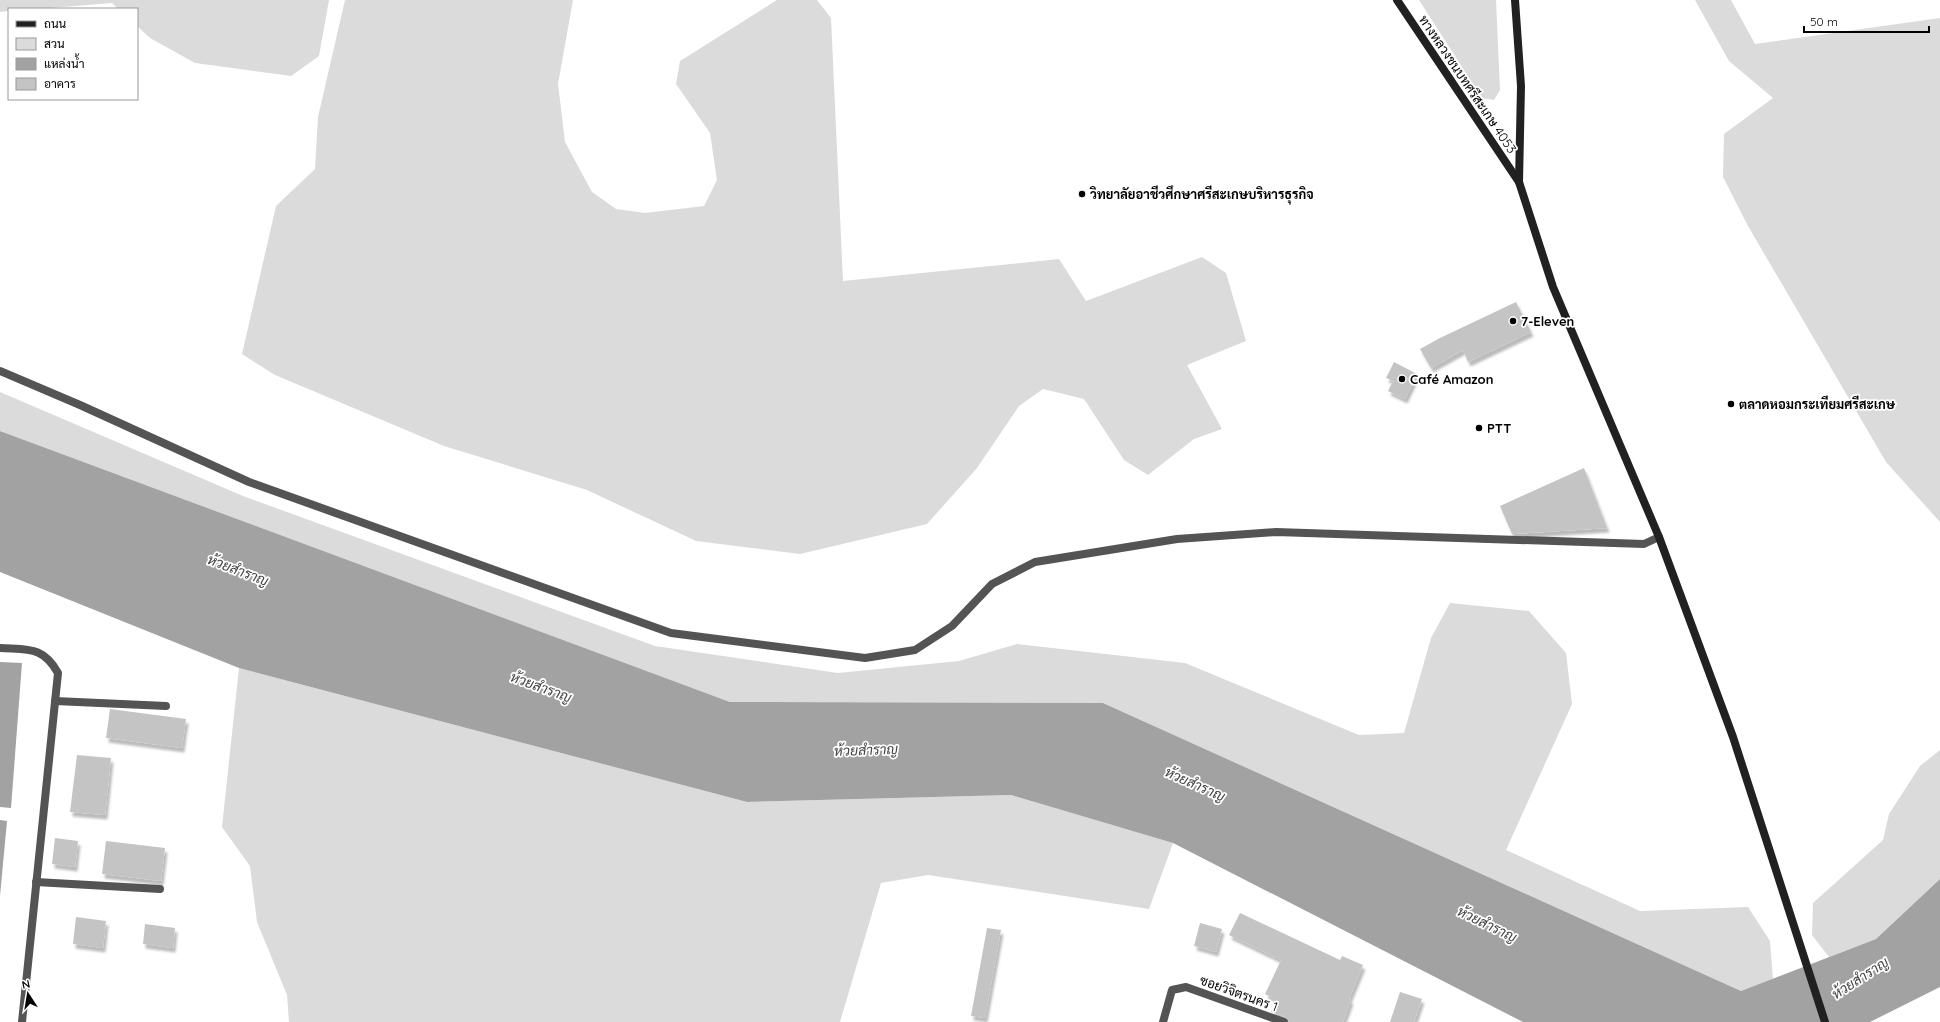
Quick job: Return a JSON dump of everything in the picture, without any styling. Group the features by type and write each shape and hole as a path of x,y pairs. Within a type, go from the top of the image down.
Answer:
{"street":[{"name":"ทางหลวงชนบทศรีสะเกษ 4053","path":"1397,0 1519,182"},
{"path":"1515,0 1520,86 1519,182 1553,288 1659,537 1733,737 1793,928 1825,1022"},
{"path":"0,371 80,405 249,482 671,633 865,658 915,650 952,626 992,584 1034,562 1169,540 1276,532 1644,544 1659,537"},
{"path":"0,648 37,651 51,660 58,673 22,1022"},
{"path":"55,701 166,706"},
{"path":"36,882 160,889"},
{"name":"ซอยวิจิตรนคร 1","path":"1163,1022 1172,990 1186,987 1284,1022"}],"green space":[{"path":"0,0 329,0 319,56 291,76 195,63 150,38 138,27 138,8 117,8 112,3 50,8 8,8 8,11 0,12"},
{"path":"345,0 573,0 558,84 565,142 592,192 616,209 645,213 704,206 717,180 710,133 676,84 680,61 777,0 817,0 831,18 843,281 1059,259 1086,301 1202,257 1226,273 1246,341 1187,365 1222,429 1194,439 1148,475 1124,460 1084,399 1043,389 1019,406 977,468 927,524 800,554 696,541 587,490 444,446 275,375 242,354 276,206 315,169 318,117"},
{"path":"1419,0 1496,0 1500,90 1494,100 1482,98"},
{"path":"1695,0 1731,0 1755,44 1940,18 1940,522 1886,462 1748,226 1723,177 1724,134 1773,98 1729,61"},
{"path":"0,392 243,496 655,646 838,673 959,661 1017,644 1185,663 1359,735 1404,733 1431,638 1450,603 1529,611 1566,653 1572,704 1506,850 1640,911 1748,907 1770,941 1773,979 1741,991 1103,703 730,702 0,431"},
{"path":"239,668 747,802 1011,795 1173,843 1149,909 928,875 881,883 840,1022 289,1022 287,995 257,922 250,866 222,827"},
{"path":"1940,750 1940,879 1876,939 1829,957 1812,935 1813,903 1883,840 1889,814 1920,766"}],"water":[{"name":"ห้วยสำราญ","path":"0,431 730,702 1103,703 1741,991 1876,939 1940,879 1940,987 1870,1022 1523,1022 1173,843 1011,795 747,802 239,668 0,572"},
{"path":"0,662 22,663 11,808 0,807"},
{"path":"0,820 7,821 0,896"}],"building":[{"path":"1516,302 1531,332 1468,362 1463,350 1431,368 1420,349"},
{"name":"Café Amazon","path":"1394,362 1417,374 1405,399 1388,391 1393,381 1386,378"},
{"path":"1584,468 1607,528 1512,534 1500,506"},
{"path":"110,709 186,719 182,748 106,738"},
{"path":"77,755 111,758 105,815 70,812"},
{"path":"55,838 78,841 75,867 52,864"},
{"path":"106,841 165,848 161,881 102,874"},
{"path":"1240,913 1340,960 1342,956 1363,965 1349,999 1351,1000 1343,1022 1289,1022 1286,1017 1271,1012 1277,1000 1265,994 1281,960 1229,935"},
{"path":"76,917 106,921 103,948 73,944"},
{"path":"1200,923 1222,929 1216,952 1194,946"},
{"path":"145,924 175,928 173,948 143,944"},
{"path":"987,928 1001,930 985,1018 971,1016"},
{"path":"1400,992 1422,999 1414,1022 1390,1022"}],"place":[{"name":"วิทยาลัยอาชีวศึกษาศรีสะเกษบริหารธุรกิจ","path":"1082,194"},
{"name":"7-Eleven","path":"1513,321"},
{"name":"Café Amazon","path":"1402,379"},
{"name":"ตลาดหอมกระเทียมศรีสะเกษ","path":"1731,404"},
{"name":"PTT","path":"1479,428"}]}
